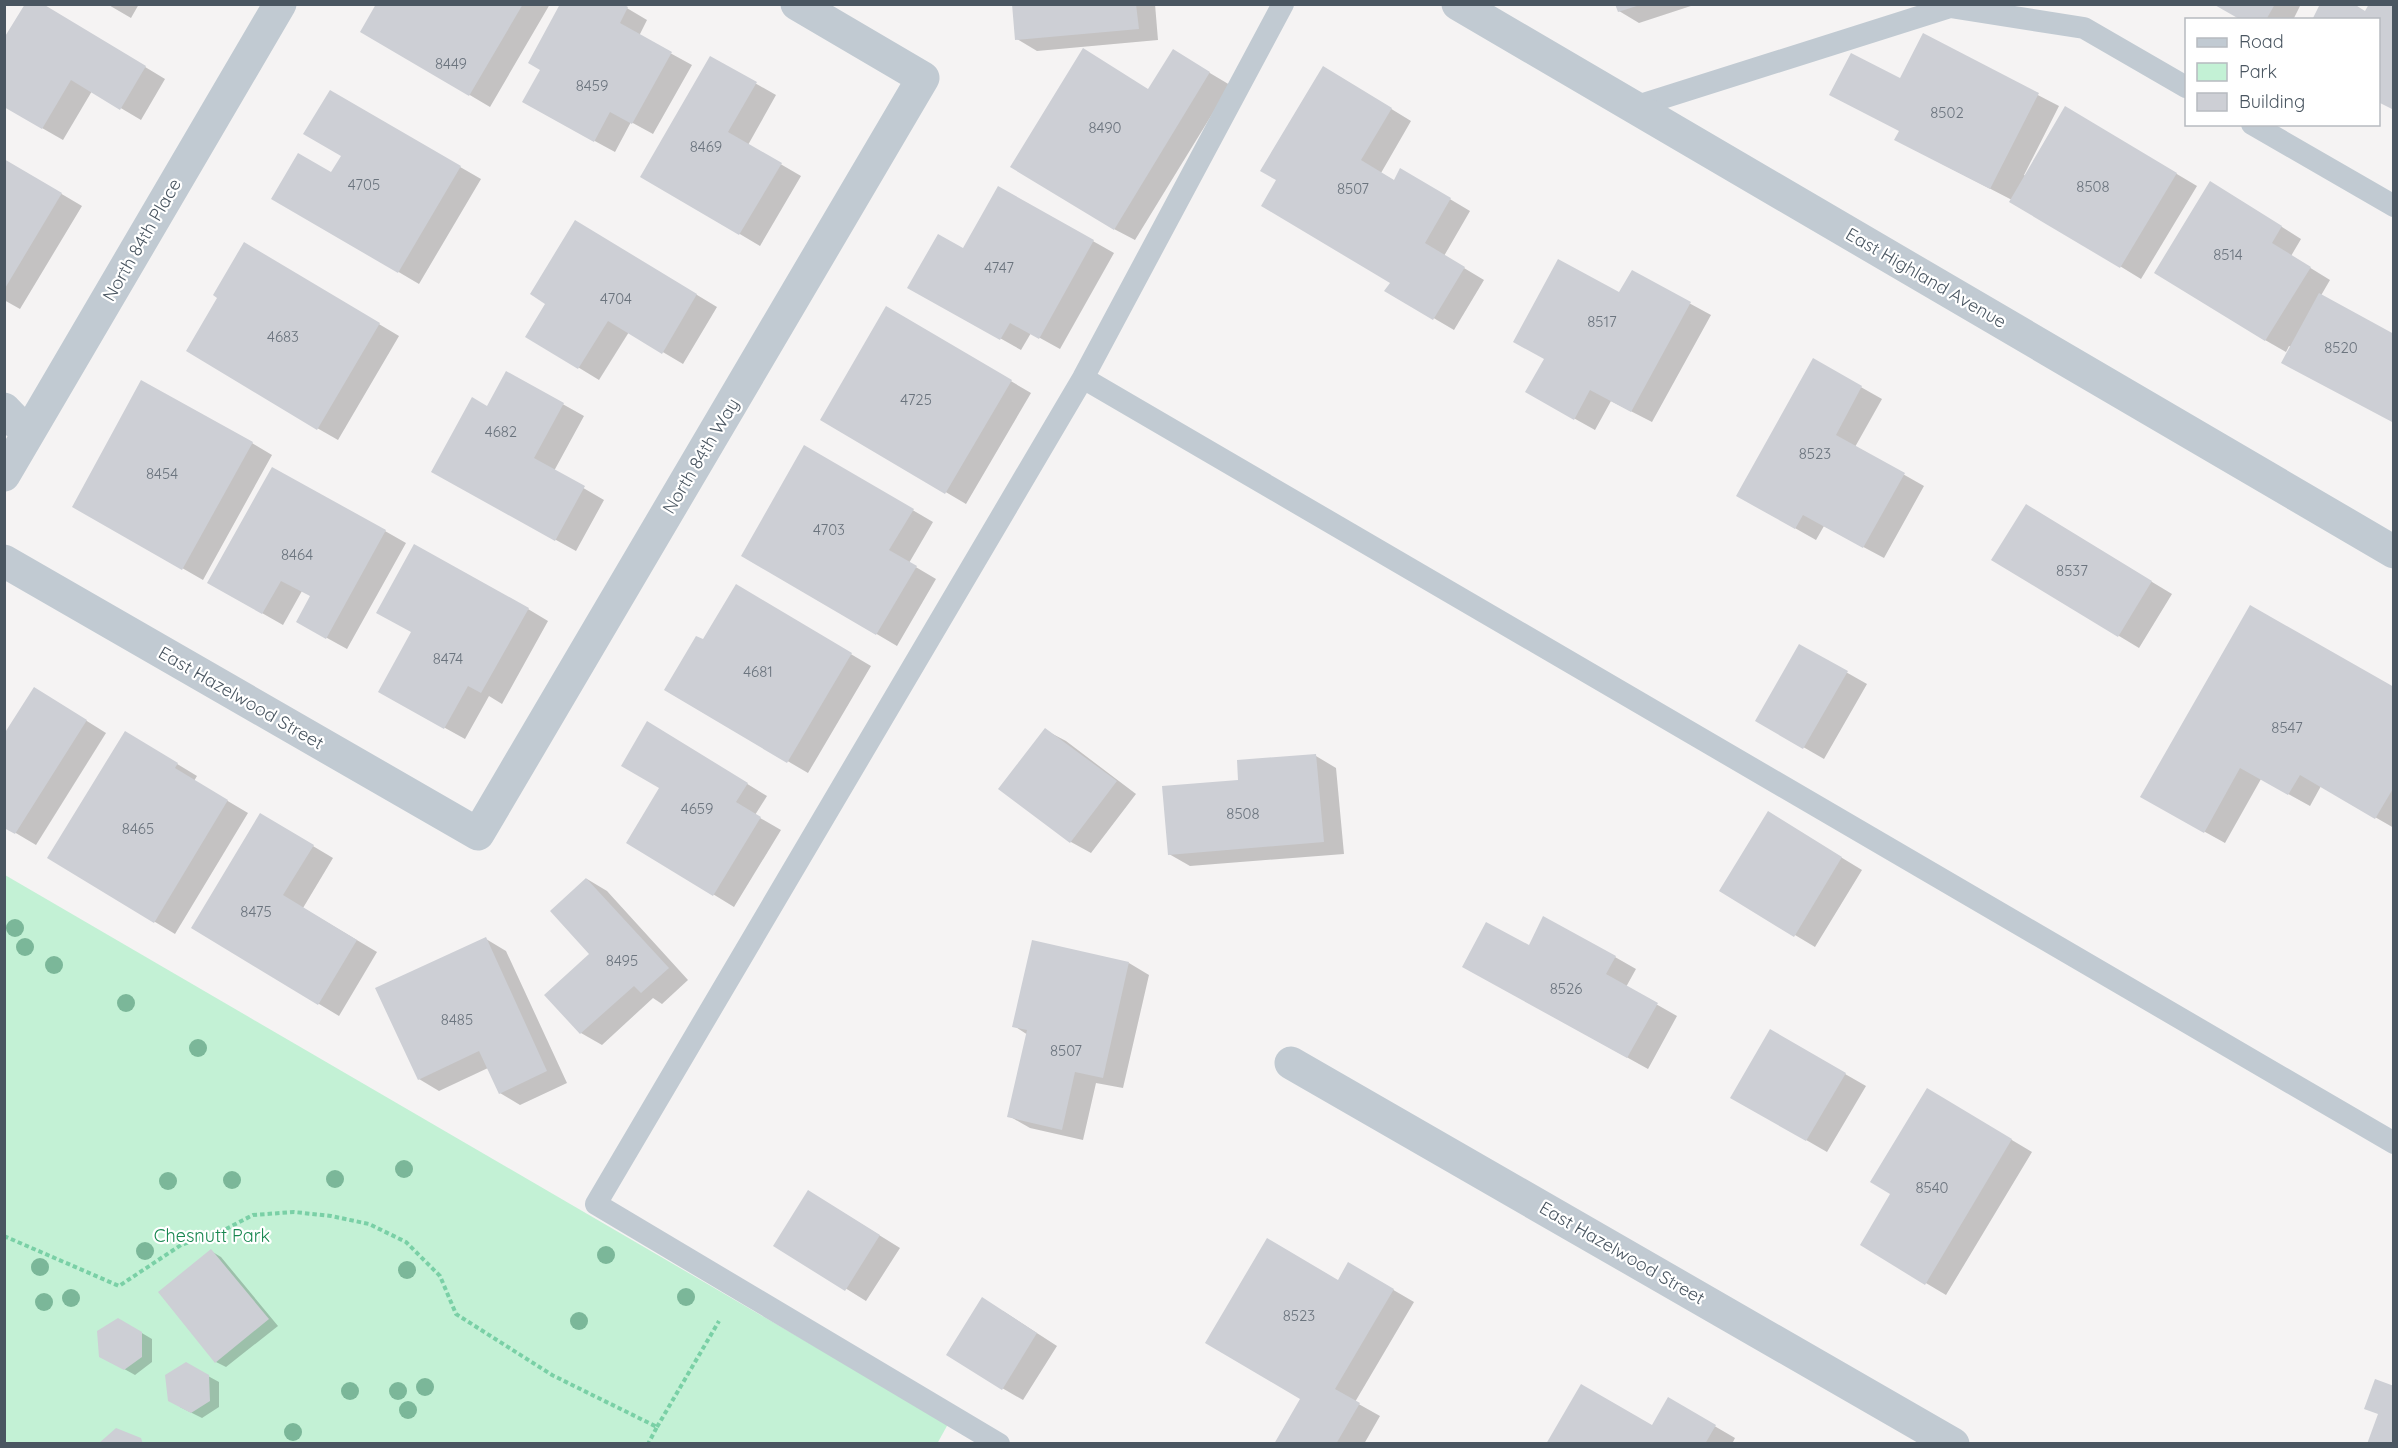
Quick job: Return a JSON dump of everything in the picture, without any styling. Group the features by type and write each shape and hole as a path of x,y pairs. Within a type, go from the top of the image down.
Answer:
{"street":[{"name":"North 84th Place","path":"4,475 16,434 280,4"},
{"name":"North 84th Way","path":"478,834 923,78 797,4"},
{"name":"East Highland Avenue","path":"1458,4 2394,552"},
{"path":"4,409 16,434"},
{"name":"East Hazelwood Street","path":"4,561 478,834"},
{"name":"East Hazelwood Street","path":"1291,1063 1953,1443"}],"lane":[{"path":"999,1443 596,1203 1083,378 1283,4"},
{"path":"1634,107 1950,7 2084,28 2185,86"},
{"path":"2255,126 2394,206"},
{"path":"1083,378 2394,1143"}],"path":[{"path":"4,1236 119,1286 181,1245 224,1230 253,1215 294,1212 331,1216 369,1224 406,1242 440,1276 456,1314 552,1375 657,1427"},
{"path":"648,1443 722,1316"}],"green space":[{"name":"Chesnutt Park","path":"5,875 948,1424 937,1444 5,1444"}],"building":[{"path":"25,4 43,4 146,66 120,110 71,80 42,129 4,107 4,38"},
{"path":"376,4 523,4 469,96 360,32"},
{"path":"560,4 623,4 628,7 620,23 672,52 632,124 610,112 594,142 522,102 540,70 528,63"},
{"path":"1012,4 1136,4 1139,29 1015,40"},
{"path":"1615,4 1640,4 1640,5 1618,12"},
{"path":"2213,4 2275,4 2267,18 2238,18"},
{"path":"2320,4 2354,4 2365,11 2369,4 2394,4 2394,110 2380,103 2380,18 2313,18"},
{"path":"1923,33 2039,93 1990,189 1894,140 1899,131 1829,95 1851,53 1900,78"},
{"path":"1083,48 1148,89 1173,49 1210,72 1114,230 1010,167"},
{"path":"710,56 757,82 728,132 782,163 739,235 640,177"},
{"path":"1323,66 1392,108 1361,160 1394,180 1400,168 1451,198 1425,243 1465,267 1433,320 1384,291 1390,283 1261,206 1276,180 1260,171"},
{"path":"330,90 461,166 398,273 271,199 298,153 331,172 341,156 303,134"},
{"path":"2065,106 2177,173 2120,268 2009,202"},
{"path":"4,159 62,193 4,290"},
{"path":"2210,181 2282,226 2272,243 2311,267 2265,341 2154,273"},
{"path":"998,186 1094,240 1039,339 1010,323 1000,340 907,288 938,234 963,248"},
{"path":"575,220 697,294 662,354 608,321 578,369 525,337 545,304 530,294"},
{"path":"244,242 380,323 317,430 186,351 217,298 213,295"},
{"path":"1558,259 1619,292 1632,270 1691,302 1631,412 1590,390 1574,420 1525,392 1544,359 1513,342"},
{"path":"2319,293 2394,334 2394,423 2281,363"},
{"path":"886,306 1012,380 945,494 820,420"},
{"path":"1813,358 1862,386 1836,435 1905,473 1863,548 1803,515 1795,529 1736,496"},
{"path":"506,371 564,403 534,458 585,486 555,541 431,472 472,397 487,406"},
{"path":"141,380 253,442 182,570 72,507"},
{"path":"804,445 914,509 889,550 917,566 876,635 741,556"},
{"path":"272,467 386,530 326,639 296,622 310,596 281,581 262,614 207,583"},
{"path":"2026,504 2152,581 2118,637 1991,560"},
{"path":"414,544 529,608 481,693 468,686 444,729 378,692 411,632 376,613"},
{"path":"736,584 852,653 787,763 664,690 696,636 703,639"},
{"path":"2250,605 2394,687 2394,787 2375,819 2300,775 2288,795 2240,768 2204,833 2140,797"},
{"path":"1799,644 1848,671 1803,749 1755,721"},
{"path":"34,687 87,720 15,834 4,828 4,734"},
{"path":"647,721 748,783 736,802 761,817 713,896 626,843 659,788 621,766"},
{"path":"1045,728 1117,781 1070,843 998,789"},
{"path":"125,731 178,763 175,768 228,800 154,923 47,858"},
{"path":"1316,754 1324,842 1168,855 1162,786 1238,780 1237,760"},
{"path":"1768,811 1842,857 1794,937 1719,891"},
{"path":"260,813 314,845 283,895 357,940 318,1005 191,928"},
{"path":"586,878 669,968 641,993 634,986 580,1034 544,995 589,954 550,911"},
{"path":"1543,916 1616,956 1606,974 1658,1003 1627,1058 1462,967 1486,922 1529,945"},
{"path":"486,937 547,1071 499,1094 479,1051 418,1080 375,988"},
{"path":"1032,940 1129,962 1103,1078 1075,1072 1062,1130 1007,1117 1027,1030 1012,1027"},
{"path":"1770,1029 1846,1073 1806,1141 1730,1098"},
{"path":"1927,1088 2012,1139 1925,1285 1860,1245 1890,1194 1870,1182"},
{"path":"808,1190 880,1235 845,1291 773,1246"},
{"path":"1267,1238 1338,1280 1348,1262 1394,1289 1335,1389 1360,1403 1336,1444 1274,1444 1300,1399 1205,1343"},
{"path":"211,1249 269,1319 215,1363 158,1292"},
{"path":"982,1297 1037,1333 1002,1390 946,1355"},
{"path":"118,1318 142,1332 142,1357 124,1370 99,1357 97,1331"},
{"path":"186,1362 209,1375 210,1401 191,1413 168,1401 165,1375"},
{"path":"2375,1379 2394,1386 2394,1444 2367,1444 2378,1414 2364,1409"},
{"path":"1581,1384 1652,1425 1668,1397 1716,1425 1705,1444 1546,1444"},
{"path":"116,1428 141,1438 143,1444 98,1444"}]}
